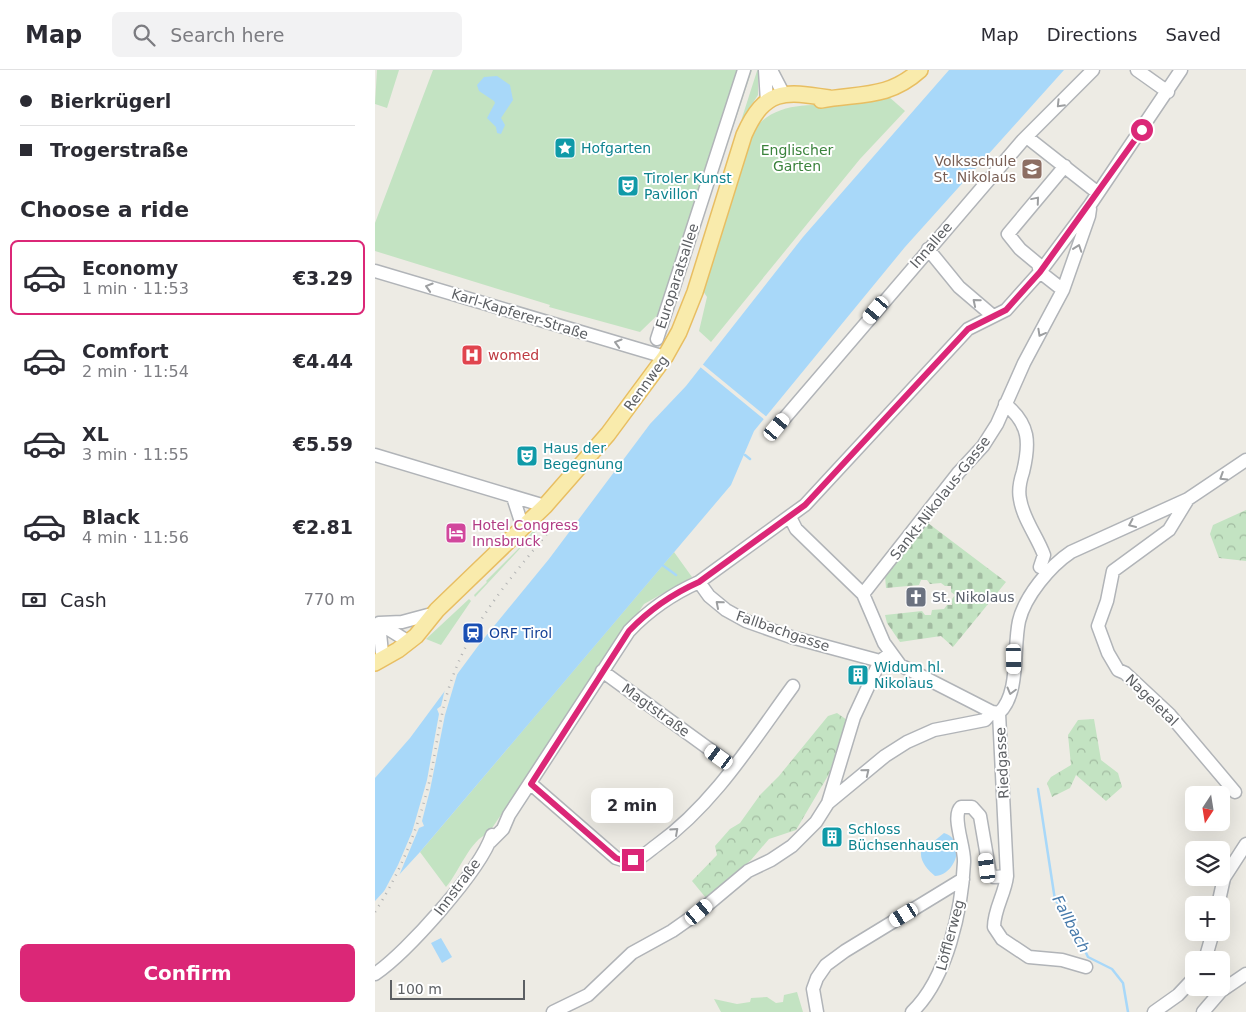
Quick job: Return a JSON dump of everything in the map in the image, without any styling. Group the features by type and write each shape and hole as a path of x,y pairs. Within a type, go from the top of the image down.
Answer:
{"main road":[{"path":"767,102 809,102 829,98 874,95 903,82 920,70"},
{"name":"Rennweg","path":"377,659 406,639 545,506 608,434 665,357 679,332 695,292 744,135 754,116 767,102 783,93"},
{"path":"783,93 829,98"}],"street":[{"name":"Europaratsallee","path":"657,339 744,70"},
{"path":"765,70 767,102"},
{"path":"771,70 783,93"},
{"name":"Innallee","path":"777,427 928,250 1028,138 1093,70"},
{"path":"1137,70 1168,92"},
{"name":"Innstraße","path":"375,974 422,931 466,879 490,842 503,829 509,814 531,784 629,631 648,612 679,590 699,582 790,517 857,451 968,329 1006,310 1040,272 1090,205 1168,92 1181,70"},
{"path":"1028,138 1098,193"},
{"path":"1063,290 1040,272 1038,264 1020,249 1008,234 1065,166"},
{"name":"Sankt-Nikolaus-Gasse","path":"863,594 959,472 983,446 997,424 1005,404 1063,290 1089,216 1090,205"},
{"path":"928,250 959,287 993,316"},
{"name":"Karl-Kapferer-Straße","path":"375,271 665,357"},
{"path":"1005,404 1016,413 1025,427 1027,444 1019,496 1027,520 1044,555 1040,567"},
{"path":"375,455 545,506"},
{"name":"Riedgasse","path":"1086,967 1062,960 1029,957 996,933 993,924 996,908 1006,886 1007,876 996,712 1013,692 1014,659 1019,620 1050,567 1071,552 1188,499 1246,460"},
{"path":"513,497 523,528"},
{"name":"Riedgasse","path":"1098,626 1107,601 1113,572 1169,530 1188,499"},
{"path":"553,1012 588,994 632,953 672,931 699,912 748,871 771,860 792,846 816,822 828,803 854,717 885,657 863,594 796,528 790,517"},
{"name":"Fallbachgasse","path":"699,582 709,596 726,610 746,621 791,636 885,657 914,674 996,712"},
{"path":"377,623 402,622 433,612"},
{"path":"377,623 406,639"},
{"path":"377,623 377,659"},
{"name":"Nageletal","path":"1098,626 1102,642 1118,670 1125,673 1171,715 1235,792"},
{"name":"Magtstraße","path":"602,671 734,768"},
{"path":"531,784 616,858 624,861 636,860 667,838 699,808 734,768 793,686"},
{"path":"828,803 885,756 907,742 935,730 985,720 996,712"},
{"name":"Löfflerweg","path":"912,1012 930,992 941,972 963,879 964,850 956,817 958,809 965,806 975,809 980,816 990,874 997,877 1007,876"},
{"path":"1220,896 1224,878 1246,844"},
{"name":"Löfflerweg","path":"817,1012 813,989 817,978 826,965 845,951 963,879"},
{"path":"1203,1012 1216,996 1246,974"},
{"path":"1153,1012 1178,995 1185,988"}],"green space":[{"path":"377,70 399,70 387,108 375,104"},
{"name":"Hofgarten","path":"433,70 752,70 677,296 640,332 549,307 550,305 375,251 375,223"},
{"path":"757,71 758,95 741,121"},
{"name":"Englischer Garten","path":"888,96 905,111 860,159 711,342 699,331 707,297 703,291 755,128 764,119 775,113 797,106 857,103"},
{"path":"1246,510 1246,561 1219,558 1210,534 1213,525"},
{"path":"924,520 1006,582 953,647 941,636 900,642 887,623 885,615 922,611 925,615 931,615 932,610 944,609 947,605 952,605 952,599 955,595 951,592 951,586 945,586 941,583 930,584 927,580 921,580 919,585 886,588 885,576"},
{"path":"538,525 540,527 475,597 474,595 486,581 518,549"},
{"path":"674,552 692,577 644,604 488,834 476,842 470,849 446,887 420,852"},
{"path":"469,599 471,601 441,645 426,639"},
{"path":"837,713 847,720 829,774 796,830 769,839 751,860 706,898 692,881 717,855 715,846 730,829 740,823 760,795 779,776 828,716"},
{"path":"1094,719 1101,760 1118,773 1122,787 1106,801 1076,775 1070,788 1052,797 1047,783 1051,777 1071,765 1068,735 1078,720"},
{"path":"797,992 803,1012 721,1012 714,999 737,1004 750,1002 751,998 767,997 776,1003 783,1002 784,995"}],"water":[{"path":"949,70 1064,70 905,247 754,431 731,485 420,852 375,901 375,778 410,738 481,642 549,559 650,424 686,386 803,237"},
{"path":"497,76 510,85 513,100 501,118 505,125 501,134 497,133 496,127 487,118 495,103 479,91 477,85 484,77"},
{"path":"944,833 951,837 955,843 957,849 956,857 949,870 935,876 923,862 921,852"},
{"path":"441,938 452,957 442,963 431,943"}],"pier":[{"path":"701,363 768,418 766,421 699,366"},
{"path":"459,668 445,715 422,821 424,826 419,828 398,878 380,899 398,865 412,832 427,780 439,714 437,709 441,706 446,685"}],"waterway":[{"path":"745,455 750,459"},
{"name":"Fallbach","path":"661,564 676,575"},
{"name":"Fallbach","path":"1038,789 1055,900 1069,917 1088,957 1112,969 1123,983 1128,1012"}],"railway":[{"path":"375,912 400,866 419,817 429,783 445,702 462,655 472,635 497,596 554,525"}],"place":[{"name":"Hofgarten","path":"565,148"},
{"name":"Volksschule St. Nikolaus","path":"1032,169"},
{"name":"Tiroler Kunst Pavillon","path":"628,186"},
{"name":"womed","path":"472,355"},
{"name":"Haus der Begegnung","path":"527,456"},
{"name":"Hotel Congress Innsbruck","path":"456,533"},
{"name":"St. Nikolaus","path":"916,597"},
{"name":"ORF Tirol","path":"473,633"},
{"name":"Widum hl. Nikolaus","path":"858,675"},
{"name":"Schloss Büchsenhausen","path":"832,837"}],"route":[{"path":"633,860 624,861 616,858 531,784 629,631 648,612 679,590 699,582 805,505 968,329 1006,310 1040,272 1090,205 1142,130"}]}
